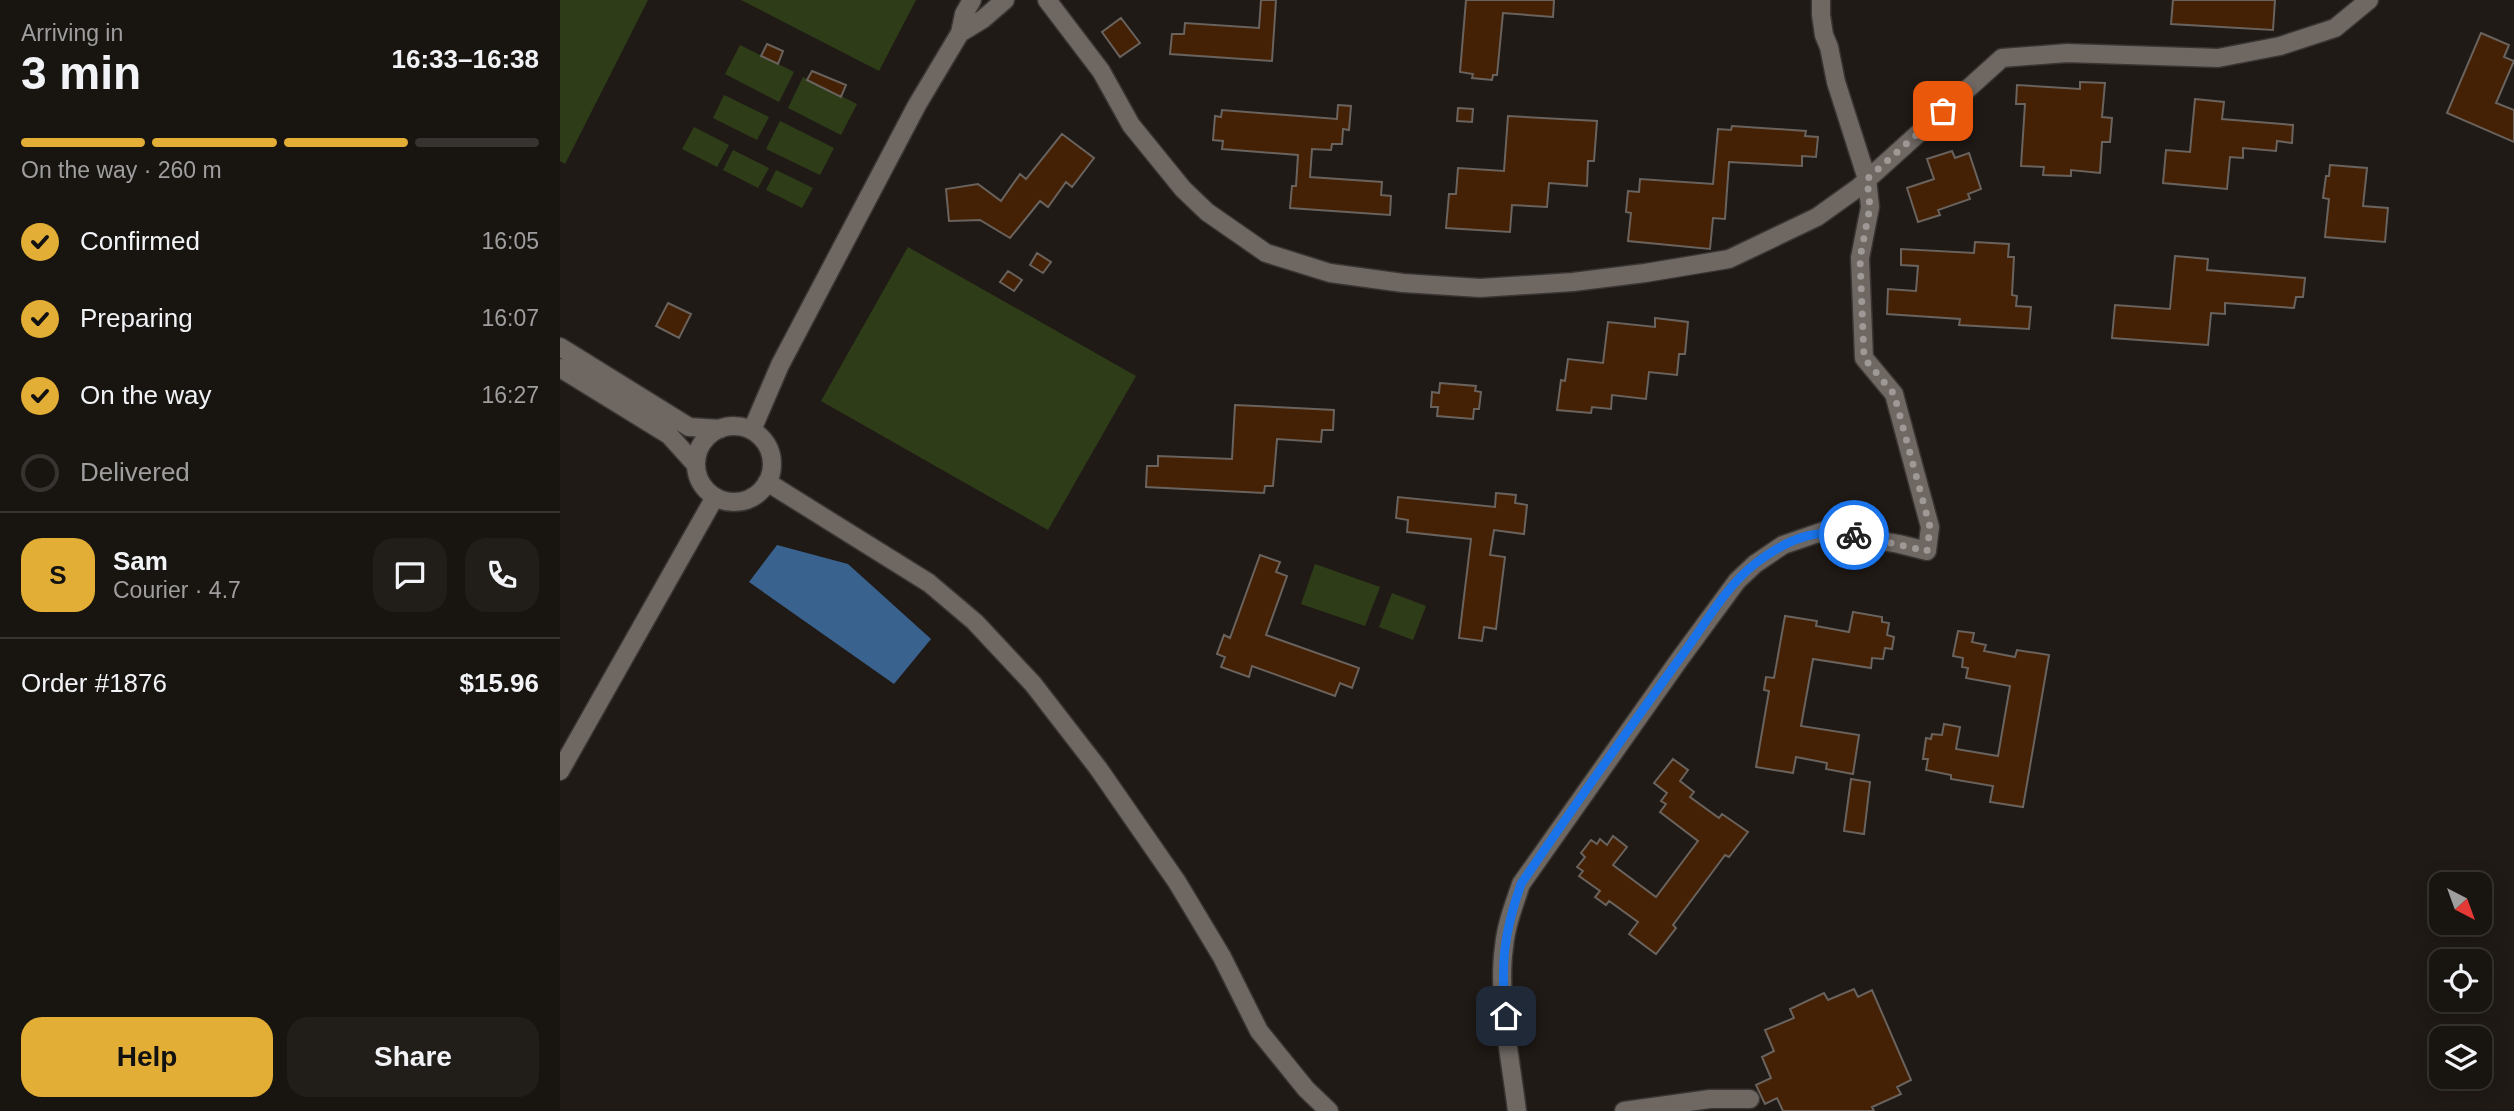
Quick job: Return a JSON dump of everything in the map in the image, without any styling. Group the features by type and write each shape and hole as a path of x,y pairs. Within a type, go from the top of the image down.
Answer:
{"street":[{"path":"752,430 786,354 917,105 960,33 964,14 972,0"},
{"path":"960,33 984,19 1005,0"},
{"path":"1046,0 1101,71 1131,125 1182,189 1208,212 1266,253 1330,274 1403,284 1480,288 1573,282 1729,259 1817,217 1867,179 2002,58 2067,53 2218,58 2280,46 2335,28 2369,0"},
{"path":"1517,1111 1503,993 1503,960 1510,915 1521,884 1737,580 1783,545 1824,531 1927,551 1930,527 1894,394 1864,358 1860,258 1870,207 1867,179 1836,82 1824,35 1821,0"},
{"path":"560,347 690,427 741,427 752,430 768,447 771,471 760,492 750,498 738,502 715,497 705,489 698,478 696,465 700,447 712,433 720,429"},
{"path":"560,368 669,435 696,465"},
{"path":"767,482 929,583 975,622 1033,684 1098,768 1177,882 1222,957 1259,1031 1306,1089 1329,1111"},
{"path":"560,771 715,497"},
{"path":"1625,1111 1710,1099 1750,1099"}],"green space":[{"path":"560,0 648,0 565,164 560,161"},
{"path":"741,0 916,0 879,71"},
{"path":"740,45 794,72 779,102 725,74"},
{"path":"803,77 857,104 841,135 788,108"},
{"path":"724,95 769,117 757,140 713,118"},
{"path":"780,121 834,148 820,175 766,149"},
{"path":"694,127 729,145 717,167 682,149"},
{"path":"733,150 769,168 758,188 723,170"},
{"path":"776,170 813,188 802,208 766,190"},
{"path":"908,247 1136,376 1048,530 821,401"},
{"path":"1315,564 1380,587 1365,626 1301,604"},
{"path":"1392,593 1426,606 1413,640 1379,627"}],"water":[{"path":"777,545 848,564 931,639 894,684 749,582"}],"building":[{"path":"1261,0 1276,0 1272,61 1170,54 1172,34 1184,34 1185,23 1259,28"},
{"path":"1466,0 1554,0 1553,17 1503,13 1497,75 1493,75 1492,80 1472,78 1473,74 1460,72"},
{"path":"2173,0 2275,0 2273,30 2171,24"},
{"path":"1121,18 1140,43 1120,57 1102,32"},
{"path":"2481,33 2509,45 2504,57 2514,61 2496,103 2514,110 2514,142 2447,113"},
{"path":"767,44 783,51 778,64 761,56"},
{"path":"812,71 846,85 841,97 807,80"},
{"path":"2080,82 2105,83 2102,117 2112,118 2110,142 2102,142 2100,173 2071,170 2071,176 2043,175 2044,167 2021,166 2025,104 2016,104 2017,85 2080,89"},
{"path":"2195,99 2224,102 2222,119 2293,125 2292,143 2277,141 2276,151 2243,148 2243,158 2230,157 2227,189 2163,183 2166,150 2190,152"},
{"path":"1338,105 1351,106 1349,130 1343,129 1342,144 1332,144 1331,150 1312,149 1310,177 1382,182 1381,195 1391,196 1390,215 1290,208 1292,186 1296,186 1298,155 1222,149 1223,141 1213,140 1215,116 1221,117 1222,110 1337,119"},
{"path":"1458,108 1473,109 1472,122 1457,121"},
{"path":"1508,116 1597,121 1594,161 1588,161 1587,186 1549,183 1547,207 1512,205 1510,232 1446,228 1449,194 1456,194 1458,168 1504,171"},
{"path":"1732,126 1806,131 1805,136 1818,137 1816,157 1802,156 1802,166 1729,162 1725,219 1713,218 1710,249 1628,241 1631,213 1626,212 1628,191 1639,192 1640,179 1713,184 1718,129 1731,130"},
{"path":"1062,134 1094,158 1072,187 1066,182 1048,207 1040,201 1010,238 980,220 949,221 946,189 978,184 1001,201 1020,174 1026,179"},
{"path":"1952,151 1955,158 1969,153 1981,189 1968,194 1970,199 1938,210 1940,215 1918,222 1907,188 1934,179 1927,159"},
{"path":"2330,165 2367,168 2363,206 2388,208 2385,242 2325,237 2329,199 2323,198"},
{"path":"1975,242 2009,244 2008,257 2014,257 2012,295 2017,296 2016,306 2031,307 2029,329 1959,325 1960,319 1887,314 1888,289 1916,291 1918,266 1901,265 1901,249 1974,253"},
{"path":"1037,253 1051,262 1043,273 1030,265"},
{"path":"2175,256 2208,259 2207,270 2305,278 2303,297 2296,297 2294,308 2225,303 2225,314 2211,313 2208,345 2112,338 2115,305 2170,309"},
{"path":"1008,271 1022,280 1014,291 1000,282"},
{"path":"668,303 691,314 679,338 656,326"},
{"path":"1655,318 1688,322 1685,354 1679,354 1677,375 1649,372 1646,399 1612,395 1611,409 1592,407 1591,413 1557,410 1561,380 1565,381 1568,359 1603,363 1608,322 1655,327"},
{"path":"1440,383 1476,386 1475,391 1481,392 1479,409 1474,409 1473,419 1437,416 1438,407 1431,407 1432,392 1439,393"},
{"path":"1235,405 1334,410 1333,430 1322,430 1321,442 1277,439 1273,486 1265,486 1264,493 1146,487 1147,466 1158,466 1158,456 1232,459"},
{"path":"1496,493 1516,495 1515,503 1527,505 1524,534 1494,530 1490,555 1505,557 1496,629 1484,627 1482,641 1459,638 1471,539 1407,532 1408,520 1396,518 1398,497 1495,507"},
{"path":"1260,555 1280,562 1276,572 1287,576 1266,635 1359,668 1352,688 1340,683 1335,696 1252,666 1249,677 1221,667 1225,657 1217,654 1224,635 1230,638"},
{"path":"1853,612 1882,617 1882,622 1889,623 1887,635 1894,637 1892,649 1885,648 1883,659 1872,658 1871,668 1813,659 1801,726 1859,735 1853,774 1826,769 1827,763 1796,757 1793,773 1756,767 1769,691 1764,690 1766,677 1774,678 1785,616 1817,621 1816,626 1849,632"},
{"path":"1958,631 1974,633 1972,642 1986,645 1984,651 2015,657 2017,650 2049,655 2023,807 1990,802 1993,786 1951,779 1951,775 1926,770 1928,759 1923,759 1926,738 1931,739 1932,734 1942,735 1944,724 1960,727 1956,749 1998,756 2010,686 1966,678 1968,668 1962,667 1963,658 1953,656"},
{"path":"1673,759 1688,770 1680,781 1694,792 1690,797 1719,818 1722,814 1748,832 1729,857 1725,855 1673,925 1676,928 1656,954 1629,934 1638,922 1609,901 1606,905 1595,897 1600,891 1579,876 1583,871 1577,867 1585,857 1581,853 1591,840 1597,844 1600,839 1607,845 1613,836 1627,847 1613,865 1656,897 1698,841 1660,812 1666,804 1661,801 1667,793 1654,783"},
{"path":"1851,779 1870,782 1864,834 1844,831"},
{"path":"1854,989 1858,997 1872,990 1911,1080 1897,1087 1901,1094 1872,1107 1874,1111 1783,1111 1777,1098 1765,1104 1756,1085 1771,1078 1762,1057 1774,1051 1765,1030 1794,1018 1790,1009 1824,993 1828,1000"}],"way so far":[{"path":"1854,535 1927,551 1930,527 1894,394 1864,358 1860,258 1870,207 1867,179 1943,111"}],"route":[{"path":"1506,1016 1503,949 1510,915 1521,884 1679,660 1737,580 1755,564 1783,545 1802,537 1824,531 1854,535"}]}
